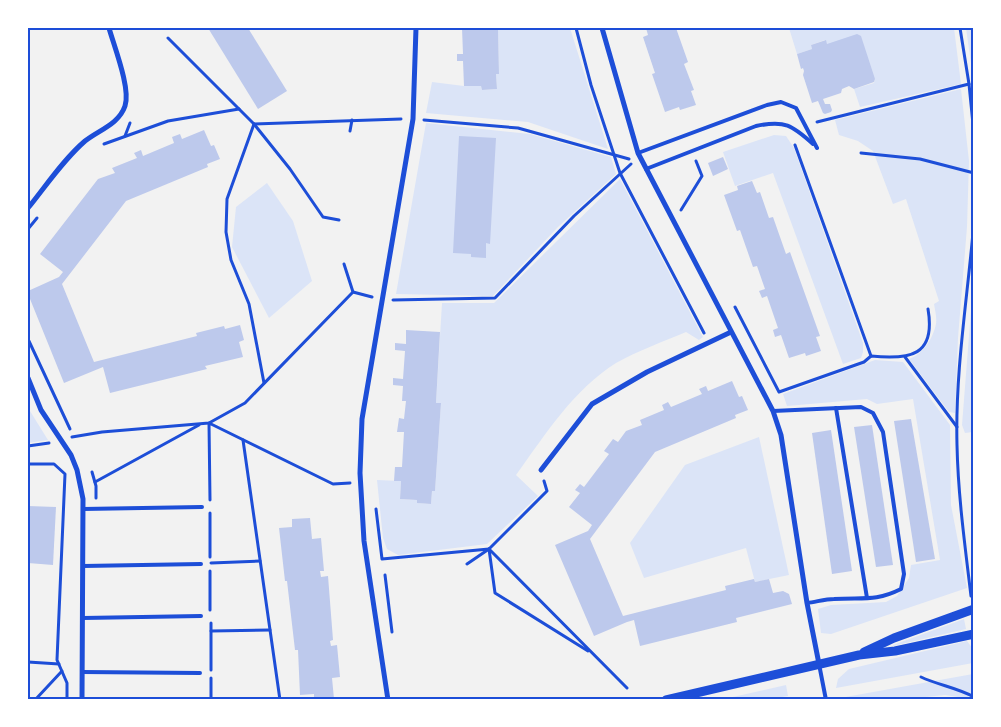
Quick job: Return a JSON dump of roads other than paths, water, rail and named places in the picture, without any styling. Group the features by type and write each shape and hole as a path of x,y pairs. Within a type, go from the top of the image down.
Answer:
{"street":[{"path":"28,208 70,156 86,141 118,118 125,106 127,91 109,28"},
{"path":"388,700 364,541 360,473 362,419 413,119 416,28"},
{"path":"602,28 638,152 773,411 781,435 807,603 819,664"},
{"path":"541,470 592,404 647,372 731,332"},
{"path":"28,378 41,410 71,455 77,470 83,499 82,700"},
{"path":"859,655 894,638 974,609"},
{"path":"666,700 859,655 895,651 974,634"}],"lane":[{"path":"638,152 748,111 781,102 796,108 817,148 801,133 785,124 774,123 756,126 646,169"},
{"path":"773,411 861,407 873,414 883,432 904,574 901,588 889,595 873,599 833,599 807,603"},
{"path":"836,408 867,598"},
{"path":"83,508 202,507"},
{"path":"83,566 200,564"},
{"path":"83,618 201,616"},
{"path":"819,664 826,700"},
{"path":"82,672 200,673"}]}
